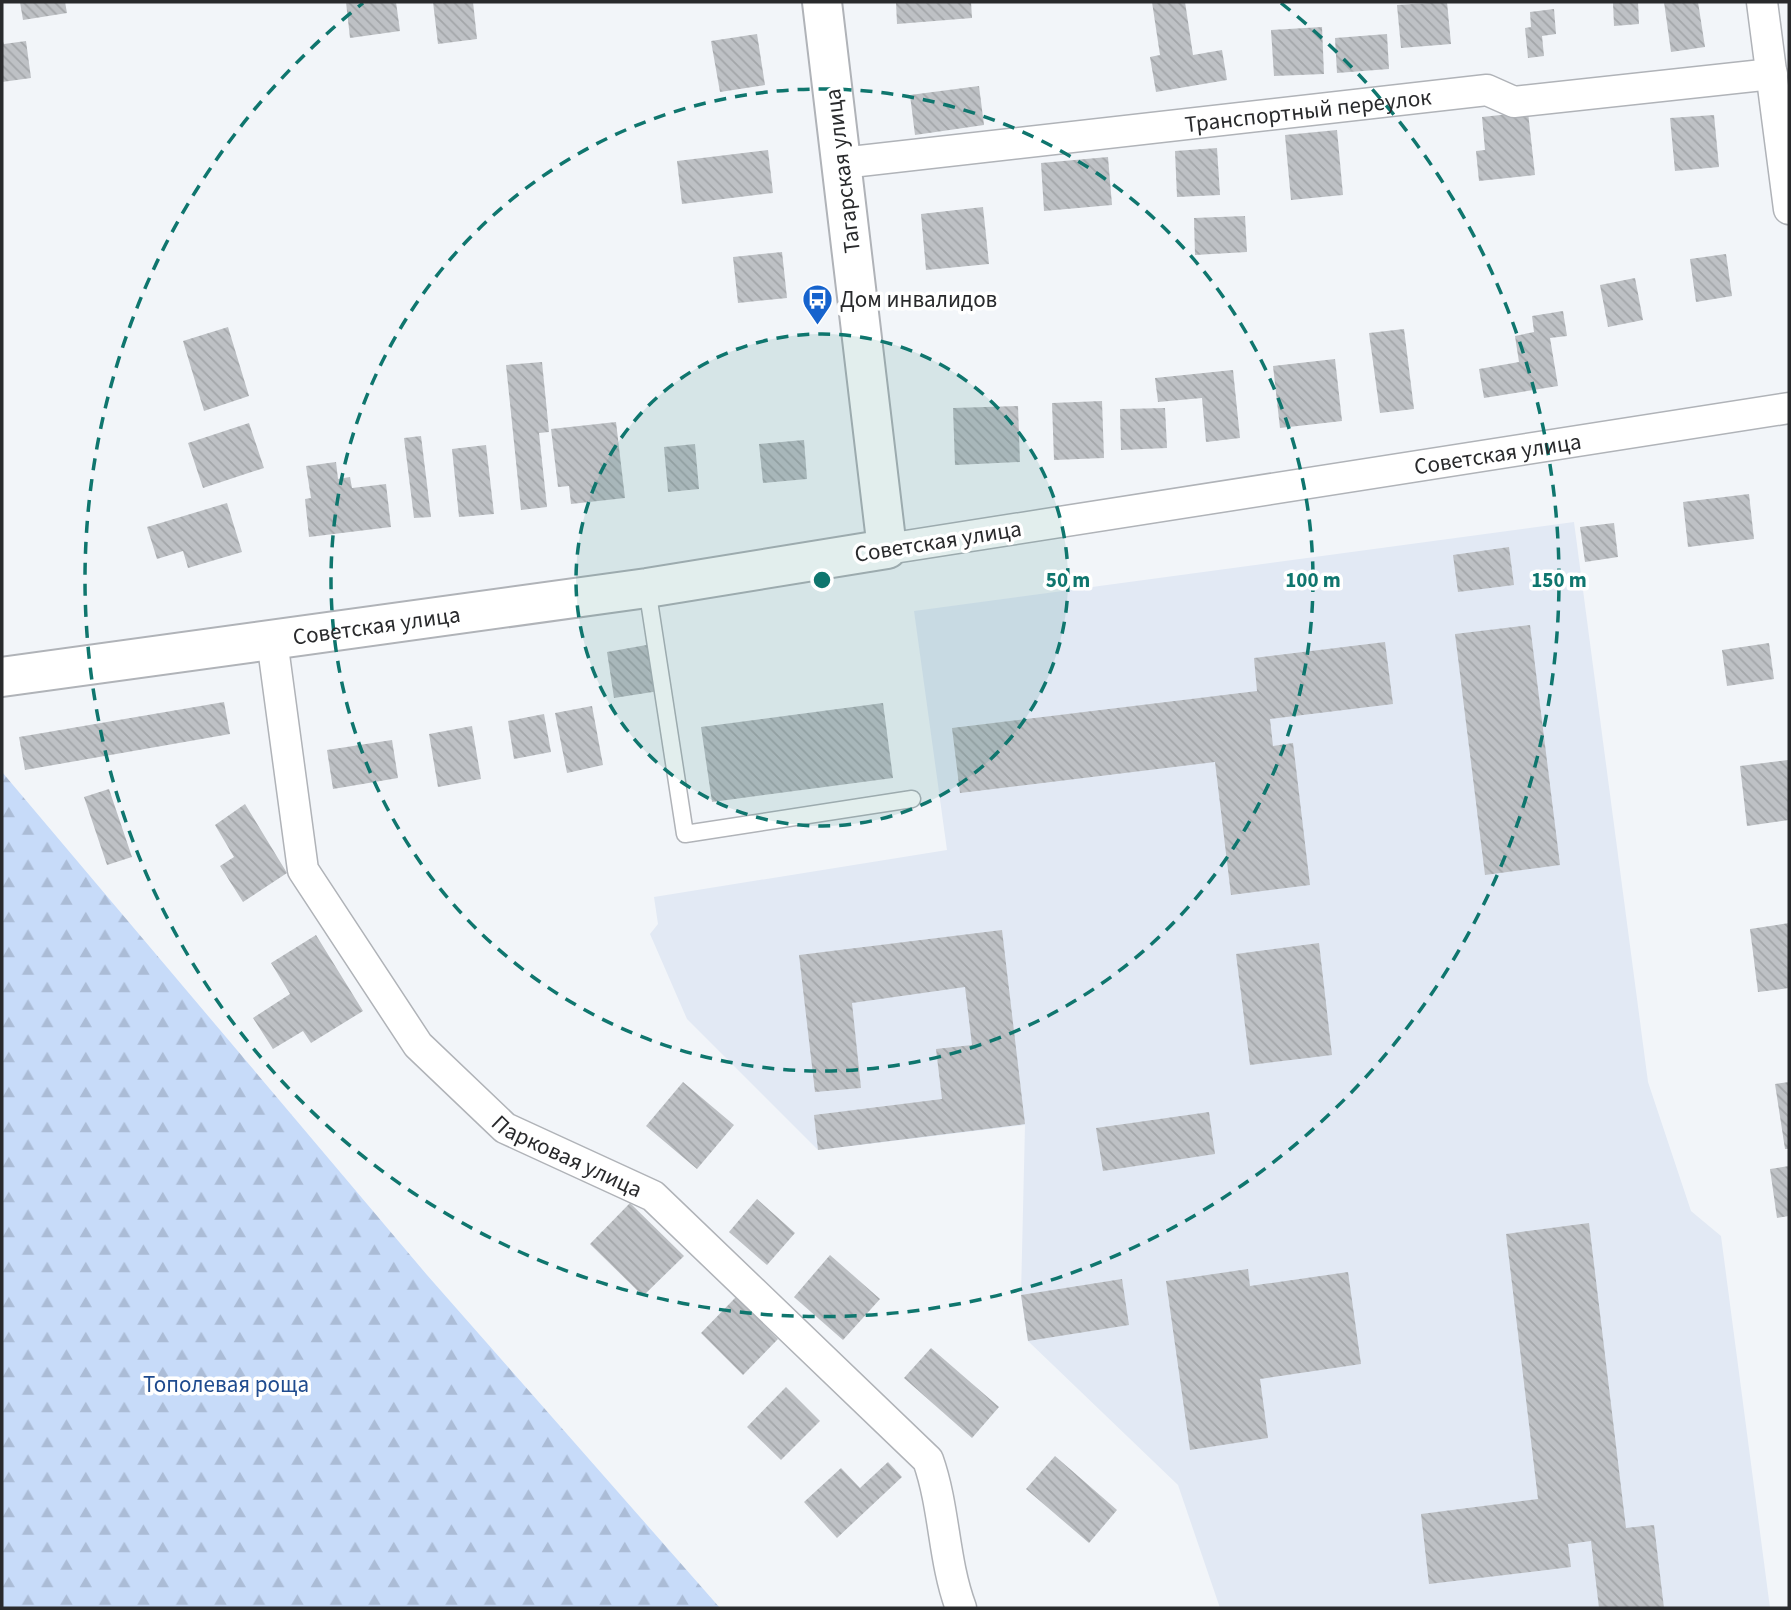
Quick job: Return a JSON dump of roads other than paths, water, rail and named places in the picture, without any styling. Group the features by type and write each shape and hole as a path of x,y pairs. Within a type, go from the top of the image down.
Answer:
{"street":[{"name":"Тагарская улица","path":"822,2 887,549"},
{"path":"1762,2 1789,209"},
{"name":"Транспортный переулок","path":"842,163 1487,90 1514,102 1772,75"},
{"name":"Советская улица","path":"2,677 648,588 1789,408"},
{"name":"Парковая улица","path":"272,640 303,870 418,1045 505,1128 653,1196 928,1460 936,1482 942,1534 961,1608"}],"lane":[{"path":"648,588 685,834 912,799"}],"place":[{"name":"Дом инвалидов","path":"817,326"}],"park label":[{"name":"Тополевая роща","path":"226,1384"}]}
